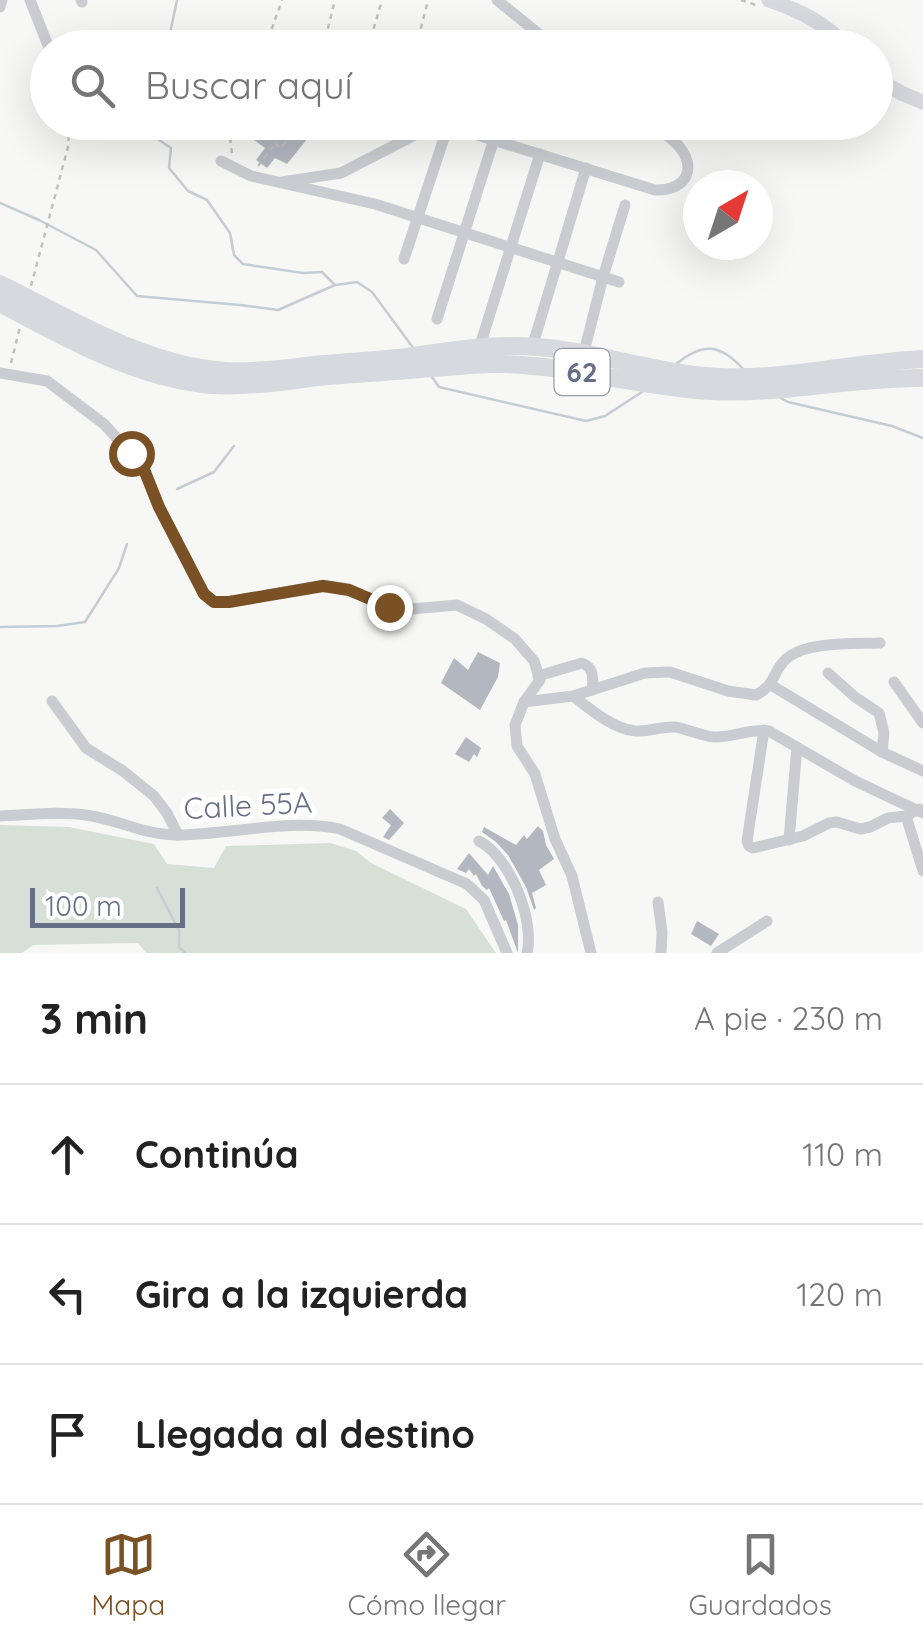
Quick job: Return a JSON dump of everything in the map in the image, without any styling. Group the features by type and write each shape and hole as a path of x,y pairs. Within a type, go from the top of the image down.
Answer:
{"highway":[{"name":"62","path":"0,284 112,340 194,366 252,371 366,367"},
{"name":"62","path":"0,302 104,354 155,374 234,386 477,348 519,346 717,377 923,378"},
{"name":"62","path":"798,379 923,359"}],"main road":[{"path":"769,0 818,21 827,30"},
{"path":"893,89 923,102"}],"street":[{"path":"30,0 42,30"},
{"path":"497,0 534,30"},
{"path":"282,182 341,174 406,140"},
{"path":"404,258 443,140"},
{"path":"438,319 494,140"},
{"path":"497,140 654,190 670,190 681,185 687,176 687,160 672,140"},
{"path":"482,339 540,154"},
{"path":"221,161 251,176 375,204 619,282"},
{"path":"534,341 586,168"},
{"path":"585,348 625,205"},
{"path":"4,373 47,381 104,424 131,453 143,467 204,594 214,602 323,586 349,590 389,607 457,605 515,640 534,661 540,680 524,702 515,726 518,746 535,774 555,840 572,876 591,953"},
{"path":"524,702 574,696 644,674 670,672 728,691 756,695 771,685 784,660 801,649 880,643"},
{"path":"538,676 582,662 592,672 593,690"},
{"path":"828,673 879,713 884,733 882,752"},
{"path":"894,682 923,723"},
{"path":"771,685 882,752 923,771"},
{"path":"574,696 590,710 637,731 677,728 712,737 764,730 917,812"},
{"path":"52,701 86,748 154,796 178,835"},
{"path":"764,730 748,844 753,848 838,822 860,829 917,812"},
{"path":"789,840 797,747"},
{"path":"917,812 923,871"},
{"name":"Calle 55A","path":"0,816 85,814 144,832 178,835 323,827 350,832 475,890 484,900 507,953"},
{"path":"480,841 500,859 516,889 528,934 526,953"},
{"path":"658,902 661,953"},
{"path":"718,953 767,920"}],"path":[{"path":"271,30 282,0"},
{"path":"328,30 335,0"},
{"path":"373,30 382,0"},
{"path":"420,30 428,0"},
{"path":"28,298 69,140"},
{"path":"231,140 234,168"},
{"path":"269,140 281,148 287,140"},
{"path":"251,176 274,144"},
{"path":"4,373 23,317"}],"shaded area":[{"path":"0,825 69,827 154,844 167,864 214,868 226,846 330,843 356,851 371,863 466,909 496,953 146,953 138,943 33,945 22,953 0,953"}],"building":[{"path":"254,140 306,140 287,164 275,158 267,168 256,160 265,148"},
{"path":"478,652 500,663 498,677 480,710 441,683 454,658 468,670"},
{"path":"466,737 481,748 469,762 455,754"},
{"path":"390,809 404,823 389,840 383,837 391,825 382,818"},
{"path":"538,826 554,859 539,870 546,885 532,893 534,910 508,855 482,832 484,827 516,845"},
{"path":"469,853 488,875 493,866 509,894 518,925 518,953 489,888 482,886 469,869 466,873 457,869"},
{"path":"697,921 719,934 711,946 691,934"}],"waterway":[{"path":"171,30 177,0"},
{"path":"159,140 171,148 169,168 188,191 207,200 230,233 234,255 243,264 322,272 334,284"},
{"path":"0,203 96,250 137,296 278,310 335,285 357,282 372,292 414,349"},
{"path":"675,365 694,352 711,349 727,355 744,370"},
{"path":"432,377 439,387 586,421 605,416 642,392"},
{"path":"777,396 923,438"},
{"path":"177,489 214,472 234,446"},
{"path":"0,627 85,622 119,568 127,544"},
{"path":"157,888 179,930 179,947 185,953"}],"route":[{"path":"131,453 143,467 204,594 214,602 323,586 349,590 389,607"}]}
